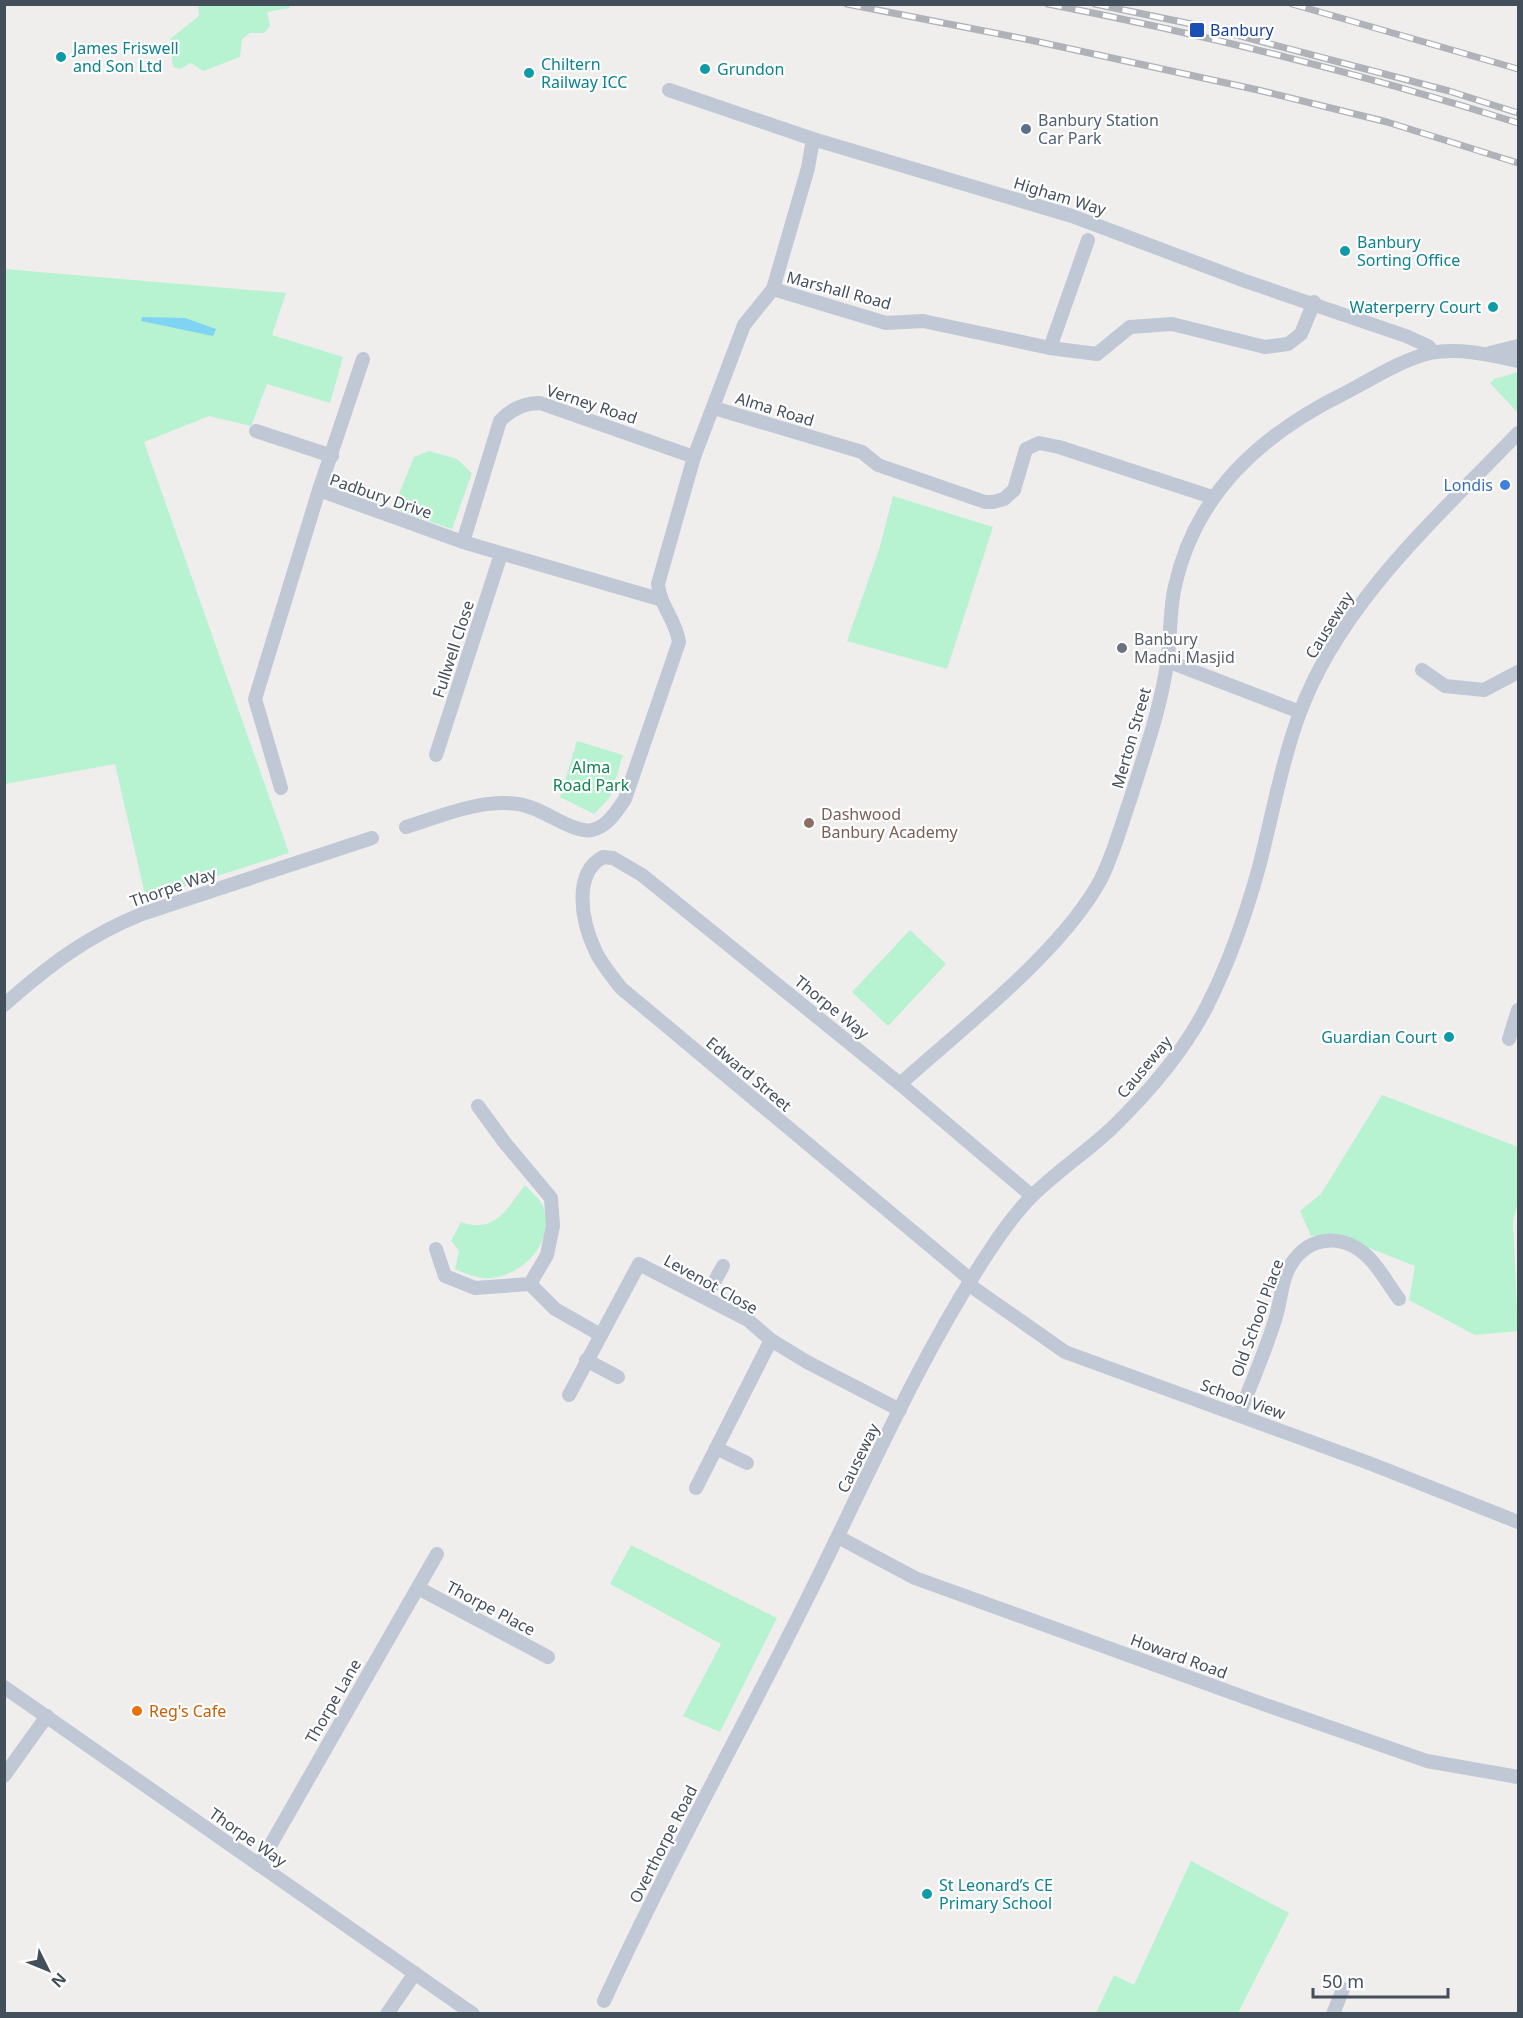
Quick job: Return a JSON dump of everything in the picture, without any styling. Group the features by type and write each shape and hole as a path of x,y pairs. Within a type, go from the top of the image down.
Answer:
{"street":[{"name":"Higham Way","path":"669,90 813,140 1072,216 1245,281 1314,302 1406,336 1428,346 1433,352"},
{"name":"Marshall Road","path":"813,140 808,168 772,289 886,323 923,321 1050,348 1097,354 1130,327 1173,324 1265,347 1288,344 1300,334 1314,302"},
{"path":"1050,348 1088,240"},
{"path":"714,408 744,325 772,289"},
{"name":"Merton Street","path":"1485,354 1518,346"},
{"name":"Merton Street","path":"900,1084 1005,989 1057,938 1100,879 1121,828 1151,735 1167,661 1171,606 1181,561 1212,497 1246,460 1298,419 1403,364 1433,352 1485,354 1518,361"},
{"path":"320,490 363,359"},
{"name":"Verney Road","path":"463,542 500,421 510,411 528,403 540,403 694,457"},
{"name":"Alma Road","path":"659,599 658,584 694,457 714,408 862,452 878,465 985,502 1004,499 1014,490 1026,448 1039,443 1059,447 1212,497"},
{"path":"256,431 332,456"},
{"name":"Causeway","path":"754,1705 900,1410 969,1282 1011,1220 1032,1196 1110,1130 1156,1082 1185,1044 1207,1006 1235,941 1257,872 1300,712 1320,669 1372,588 1518,433"},
{"name":"Padbury Drive","path":"281,788 255,699 320,490 463,542 659,599"},
{"name":"Fullwell Close","path":"436,755 501,554"},
{"path":"405,827 475,806 497,803 540,809 574,829 592,830 610,821 625,799 636,772 679,642 678,630 659,599"},
{"path":"1167,661 1300,712"},
{"path":"1422,670 1445,686 1484,690 1518,672"},
{"name":"Thorpe Way","path":"4,1005 73,948 107,929 142,914 372,838"},
{"name":"Thorpe Way","path":"603,857 613,858 642,875 900,1084 1032,1196"},
{"name":"Edward Street","path":"603,857 595,862 585,878 584,911 595,950 621,988 969,1282"},
{"path":"1509,1039 1518,1010"},
{"path":"478,1106 505,1143 551,1198 553,1226 547,1255 530,1284"},
{"name":"Old School Place","path":"1239,1415 1275,1321 1287,1272 1300,1251 1311,1243 1337,1241 1360,1251 1371,1260 1399,1299"},
{"path":"436,1249 445,1276 476,1288 530,1284 555,1309 599,1334"},
{"name":"Levenot Close","path":"569,1395 599,1334 639,1264 748,1320 771,1340 807,1362 900,1410"},
{"path":"706,1297 723,1266"},
{"name":"School View","path":"969,1282 1065,1352 1239,1415 1518,1522"},
{"path":"696,1488 771,1340"},
{"path":"586,1360 618,1377"},
{"path":"716,1448 747,1463"},
{"name":"Howard Road","path":"838,1537 915,1578 1263,1704 1427,1761 1518,1777"},
{"name":"Thorpe Lane","path":"259,1865 437,1554"},
{"name":"Thorpe Place","path":"418,1588 548,1657"},
{"name":"Thorpe Way","path":"4,1687 473,2013"},
{"name":"Overthorpe Road","path":"604,2001 653,1897 754,1705"},
{"path":"4,1776 46,1716"},
{"path":"387,2013 415,1973"},
{"path":"1333,2013 1343,1989"}],"green space":[{"path":"288,4 290,8 267,12 270,26 264,33 250,33 242,39 240,57 203,71 191,63 180,69 173,67 170,39 199,16 198,5"},
{"path":"4,269 286,293 272,335 343,357 330,403 267,384 251,426 209,416 144,442 289,853 146,899 115,764 5,784"},
{"path":"1518,372 1518,413 1490,383 1494,379"},
{"path":"429,451 457,459 472,473 452,529 393,509 414,457"},
{"path":"893,496 993,527 947,669 847,641 879,550"},
{"name":"Alma Road Park","path":"577,741 623,755 610,797 594,814 560,797"},
{"path":"910,930 946,964 888,1026 852,992"},
{"path":"1382,1095 1518,1147 1518,1201 1513,1221 1518,1331 1475,1335 1409,1300 1415,1266 1333,1234 1311,1236 1300,1211 1321,1194"},
{"path":"525,1185 542,1203 546,1219 545,1232 534,1254 515,1270 491,1278 477,1277 455,1269 459,1251 451,1241 461,1222 483,1225 491,1222 505,1211"},
{"path":"631,1545 777,1618 720,1732 683,1716 721,1644 610,1584"},
{"path":"1191,1861 1289,1913 1238,2013 1096,2013 1114,1975 1134,1985"}],"water":[{"path":"142,317 185,318 216,329 213,336 141,321"}],"railway":[{"path":"847,4 1030,40 1258,90 1387,122 1518,163"},
{"path":"1048,4 1284,57 1402,88 1518,123"},
{"path":"1095,4 1201,26"},
{"path":"1292,4 1518,69"},
{"path":"1233,34 1449,91 1518,113"}],"place":[{"name":"Banbury","path":"1197,30"},
{"name":"James Friswell and Son Ltd","path":"61,57"},
{"name":"Grundon","path":"705,69"},
{"name":"Chiltern Railway ICC","path":"529,73"},
{"name":"Banbury Station Car Park","path":"1026,129"},
{"name":"Banbury Sorting Office","path":"1345,251"},
{"name":"Waterperry Court","path":"1493,307"},
{"name":"Londis","path":"1505,485"},
{"name":"Banbury Madni Masjid","path":"1122,648"},
{"name":"Dashwood Banbury Academy","path":"809,823"},
{"name":"Guardian Court","path":"1449,1037"},
{"name":"Reg's Cafe","path":"137,1711"},
{"name":"St Leonard’s CE Primary School","path":"927,1894"}]}
